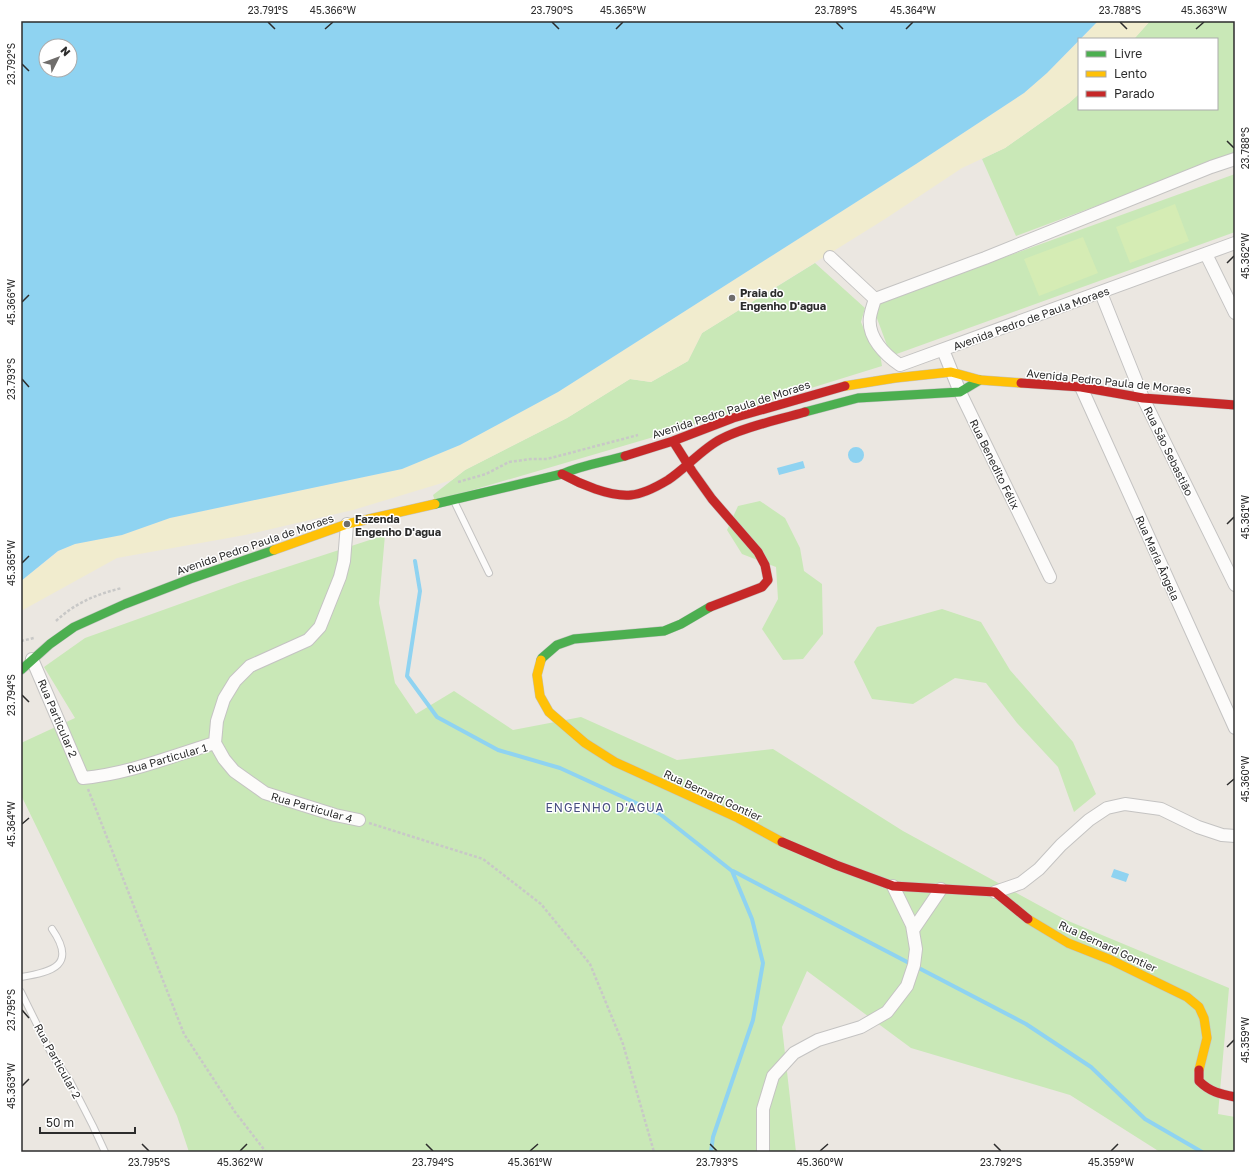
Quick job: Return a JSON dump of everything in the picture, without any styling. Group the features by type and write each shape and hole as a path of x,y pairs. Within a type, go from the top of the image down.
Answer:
{"main road":[{"name":"Avenida Pedro Paula de Moraes","path":"21,670 50,644 74,628 125,604 190,579 348,524 562,474 576,468 604,465 733,418 845,386 896,378 951,372 980,380 1082,387 1143,398 1235,405"},
{"path":"562,474 576,482 604,487 621,495 633,495 646,491 668,480 720,439 776,420 858,398 898,394 960,392 980,380"},
{"name":"Rua Bernard Gontier","path":"673,441 687,464 726,516 761,555 768,570 768,580 762,587 709,608 677,626 664,631 574,639 557,645 542,658 538,674 540,696 549,712 585,743 615,762 738,818 779,841 836,865 893,886 995,892 1030,921 1068,943 1111,960 1188,997 1199,1007 1204,1018 1207,1038 1198,1073 1199,1081 1206,1088 1218,1094 1235,1097"}],"street":[{"path":"875,299 985,258 1211,167 1235,159"},
{"name":"Avenida Pedro de Paula Moraes","path":"900,365 1235,243"},
{"path":"1206,254 1235,313"},
{"path":"830,257 875,299"},
{"name":"Rua São Sebastião","path":"1101,292 1143,398 1235,585"},
{"path":"875,299 870,317 872,335 885,352 900,365 896,378"},
{"name":"Rua Benedito Félix","path":"943,350 960,392 1050,577"},
{"name":"Rua Maria Ângela","path":"1082,387 1235,728"},
{"name":"Rua Particular 1","path":"83,778 102,776 131,769 215,743 217,720 224,699 235,681 250,666 308,640 320,627 340,577 344,561 348,524"},
{"name":"Rua Particular 2","path":"32,659 83,778"},
{"name":"Rua Particular 4","path":"215,743 224,759 234,771 265,793 335,815 359,820"},
{"path":"995,892 1021,883 1038,869 1089,820 1107,808 1125,804 1161,809 1198,827 1222,835 1235,836"},
{"path":"763,1152 763,1109 773,1076 794,1053 818,1040 861,1028 887,1012 907,986 914,966 916,949 912,925 893,886"},
{"path":"913,930 941,889"}],"lane":[{"path":"453,499 489,573"},
{"path":"21,977 43,973 53,968 61,961 63,950 58,937 52,929"},
{"name":"Rua Particular 2","path":"21,992 52,1055 70,1081 105,1152"}],"path":[{"path":"451,484 486,474 510,462 531,459 547,459 641,434"},
{"path":"51,625 66,612 84,600 104,592 129,587"},
{"path":"32,642 37,637"},
{"path":"83,778 184,1034 235,1112 266,1152"},
{"path":"359,820 483,859 541,904 590,964 623,1044 654,1152"}],"green space":[{"path":"1150,21 1235,21 1235,154 1016,236 982,159 1005,148 1069,103 1078,95 1078,110 1218,110 1218,38 1135,38"},
{"path":"1235,174 1235,232 891,356 872,305"},
{"path":"1175,204 1189,241 1130,263 1116,227"},
{"path":"1083,237 1098,273 1039,296 1024,259"},
{"path":"815,263 865,308 861,322 871,346 880,354 882,366 657,436 435,501 433,495 465,470 567,418 630,379 651,382 688,361 702,333"},
{"path":"760,501 785,518 800,548 804,571 822,584 823,634 803,659 783,660 762,629 778,599 776,567 742,554 727,530 738,506"},
{"path":"385,535 379,603 395,683 416,714 454,691 513,730 581,717 677,760 773,749 903,831 1066,920 1229,988 1218,1114 1235,1117 1235,1152 1160,1152 1070,1095 911,1048 807,971 782,1027 796,1152 189,1152 177,1116 21,795 21,743 75,718 44,667 85,638 241,582"},
{"path":"942,609 981,622 1010,670 1073,742 1096,794 1074,812 1058,767 1017,723 986,683 955,678 913,704 872,699 854,662 877,627"}],"sand":[{"path":"1098,21 1150,21 1135,38 1082,38"},
{"name":"Praia do Engenho D'agua","path":"1078,42 1078,95 1069,103 1005,148 962,168 885,219 702,333 688,361 651,382 630,379 567,418 465,470 452,480 353,510 245,535 117,558 21,611 21,581 59,551 75,544 122,535 170,518 402,469 460,445 558,392 916,164 1024,93 1047,73"}],"water":[{"path":"21,21 1098,21 1081,38 1078,38 1078,41 1047,73 1024,93 916,164 558,392 460,445 402,469 170,518 122,535 75,544 58,551 21,581"},
{"path":"856,447 863,452 864,455 859,462 856,463 849,458 848,455 853,448"},
{"path":"803,461 805,468 779,475 777,468"},
{"path":"1114,869 1129,874 1126,882 1111,877"}],"waterway":[{"path":"415,561 420,591 407,676 437,717 498,750 560,768 660,814 732,871 752,919 763,963 753,1020 713,1137 711,1152"},
{"path":"733,871 1026,1024 1091,1067 1145,1119 1202,1152"}],"traffic: fast":[{"path":"805,412 858,398 960,392 980,380"},
{"path":"435,504 562,474 585,466 625,456"},
{"path":"21,670 50,644 74,627 125,604 190,579 274,550"},
{"path":"541,660 557,645 574,639 664,631 681,624 710,607"}],"traffic: slow":[{"path":"845,386 895,378 951,372 980,380 1021,383"},
{"path":"274,550 347,524 435,504"},
{"path":"541,660 537,675 540,696 549,712 585,743 615,762 738,818 782,842"},
{"path":"1028,919 1068,943 1111,960 1187,997 1199,1007 1204,1018 1207,1038 1199,1070"}],"traffic: jam":[{"path":"1021,383 1081,387 1143,398 1235,405"},
{"path":"625,456 673,441 733,418 845,386"},
{"path":"562,474 586,486 605,492 623,495 640,493 668,480 714,443 731,434 805,412"},
{"path":"673,441 712,499 758,552 765,565 768,580 762,587 710,607"},
{"path":"782,842 836,865 893,886 995,892 1028,919"},
{"path":"1199,1070 1199,1081 1203,1085 1216,1092 1235,1097"}],"place":[{"name":"Praia do Engenho D'agua","path":"732,298"},
{"name":"Fazenda Engenho D'agua","path":"347,524"}],"district":[{"name":"ENGENHO D'AGUA","path":"605,807"}]}
